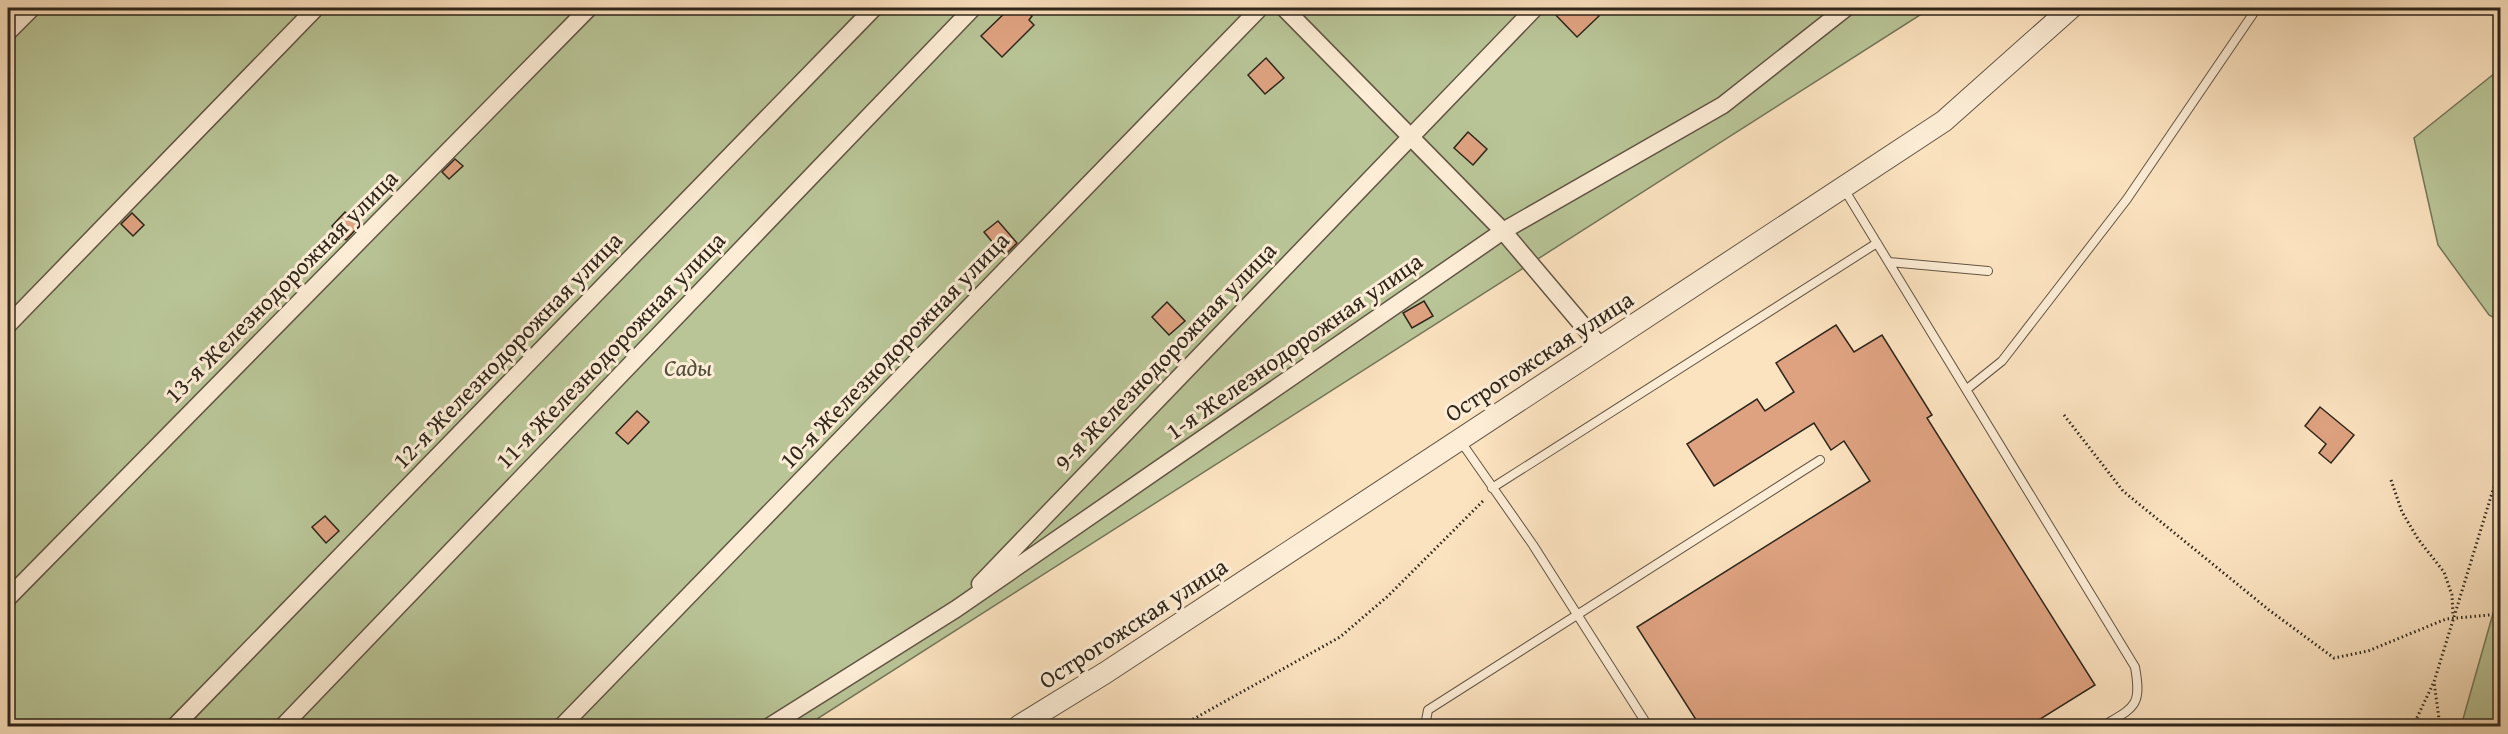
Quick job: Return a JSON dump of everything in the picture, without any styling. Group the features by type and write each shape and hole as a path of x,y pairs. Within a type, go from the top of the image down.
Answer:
{"street":[{"path":"8,32 32,8"},
{"path":"8,325 315,8"},
{"name":"13-я Железнодорожная улица","path":"8,598 589,8"},
{"name":"12-я Железнодорожная улица","path":"175,726 874,8"},
{"name":"11-я Железнодорожная улица","path":"283,726 973,8"},
{"name":"10-я Железнодорожная улица","path":"562,726 1260,8"},
{"path":"1284,8 1503,231 1600,347"},
{"name":"9-я Железнодорожная улица","path":"956,609 1409,135 1535,8"},
{"name":"1-я Железнодорожная улица","path":"770,726 956,609 1503,231 1723,105 1846,8"},
{"name":"Острогожская улица","path":"1019,726 1105,673 1944,121 2071,8"}],"lane":[{"path":"1967,389 2002,361 2127,199 2257,8"},
{"path":"1843,189 2135,667 2139,691 2130,710 2103,726"},
{"path":"1492,488 1877,243"},
{"path":"1889,262 1988,271"},
{"path":"1459,438 1648,726"},
{"path":"1425,726 1428,710 1820,460"}],"path":[{"path":"2064,415 2123,491 2269,610 2334,658 2368,651 2454,617 2500,614"},
{"path":"2413,726 2434,682 2500,467"},
{"path":"2391,480 2402,512 2418,539 2444,572 2452,595 2454,617"},
{"path":"1181,726 1340,637 1388,597 1434,552 1480,506 1492,488"},
{"path":"2434,682 2440,726"}],"green space":[{"name":"Сады","path":"8,8 1931,8 806,726 8,726"},
{"path":"2500,69 2500,321 2489,315 2438,245 2414,138"},
{"path":"2500,589 2500,726 2461,726"}],"building":[{"path":"1010,8 1024,8 1032,16 1029,20 1034,25 1002,57 981,36"},
{"path":"1549,8 1592,8 1599,16 1577,37"},
{"path":"1266,58 1284,78 1265,94 1248,75"},
{"path":"1468,132 1487,149 1473,165 1454,148"},
{"path":"455,159 463,166 449,179 442,172"},
{"path":"345,212 359,226 346,240 332,226"},
{"path":"132,213 144,225 133,236 121,224"},
{"path":"998,221 1017,243 1004,256 984,232"},
{"path":"1424,301 1433,316 1412,328 1403,313"},
{"path":"1167,302 1185,321 1169,335 1152,317"},
{"path":"1836,325 1854,352 1882,335 1932,415 1927,418 2095,685 2029,726 1700,726 1637,627 1870,481 1844,441 1831,450 1814,423 1714,486 1687,444 1757,399 1765,411 1794,392 1776,363"},
{"path":"2320,407 2354,435 2331,463 2319,453 2326,444 2305,426"},
{"path":"637,411 649,422 628,444 616,433"},
{"path":"325,516 339,531 326,543 312,527"}]}
